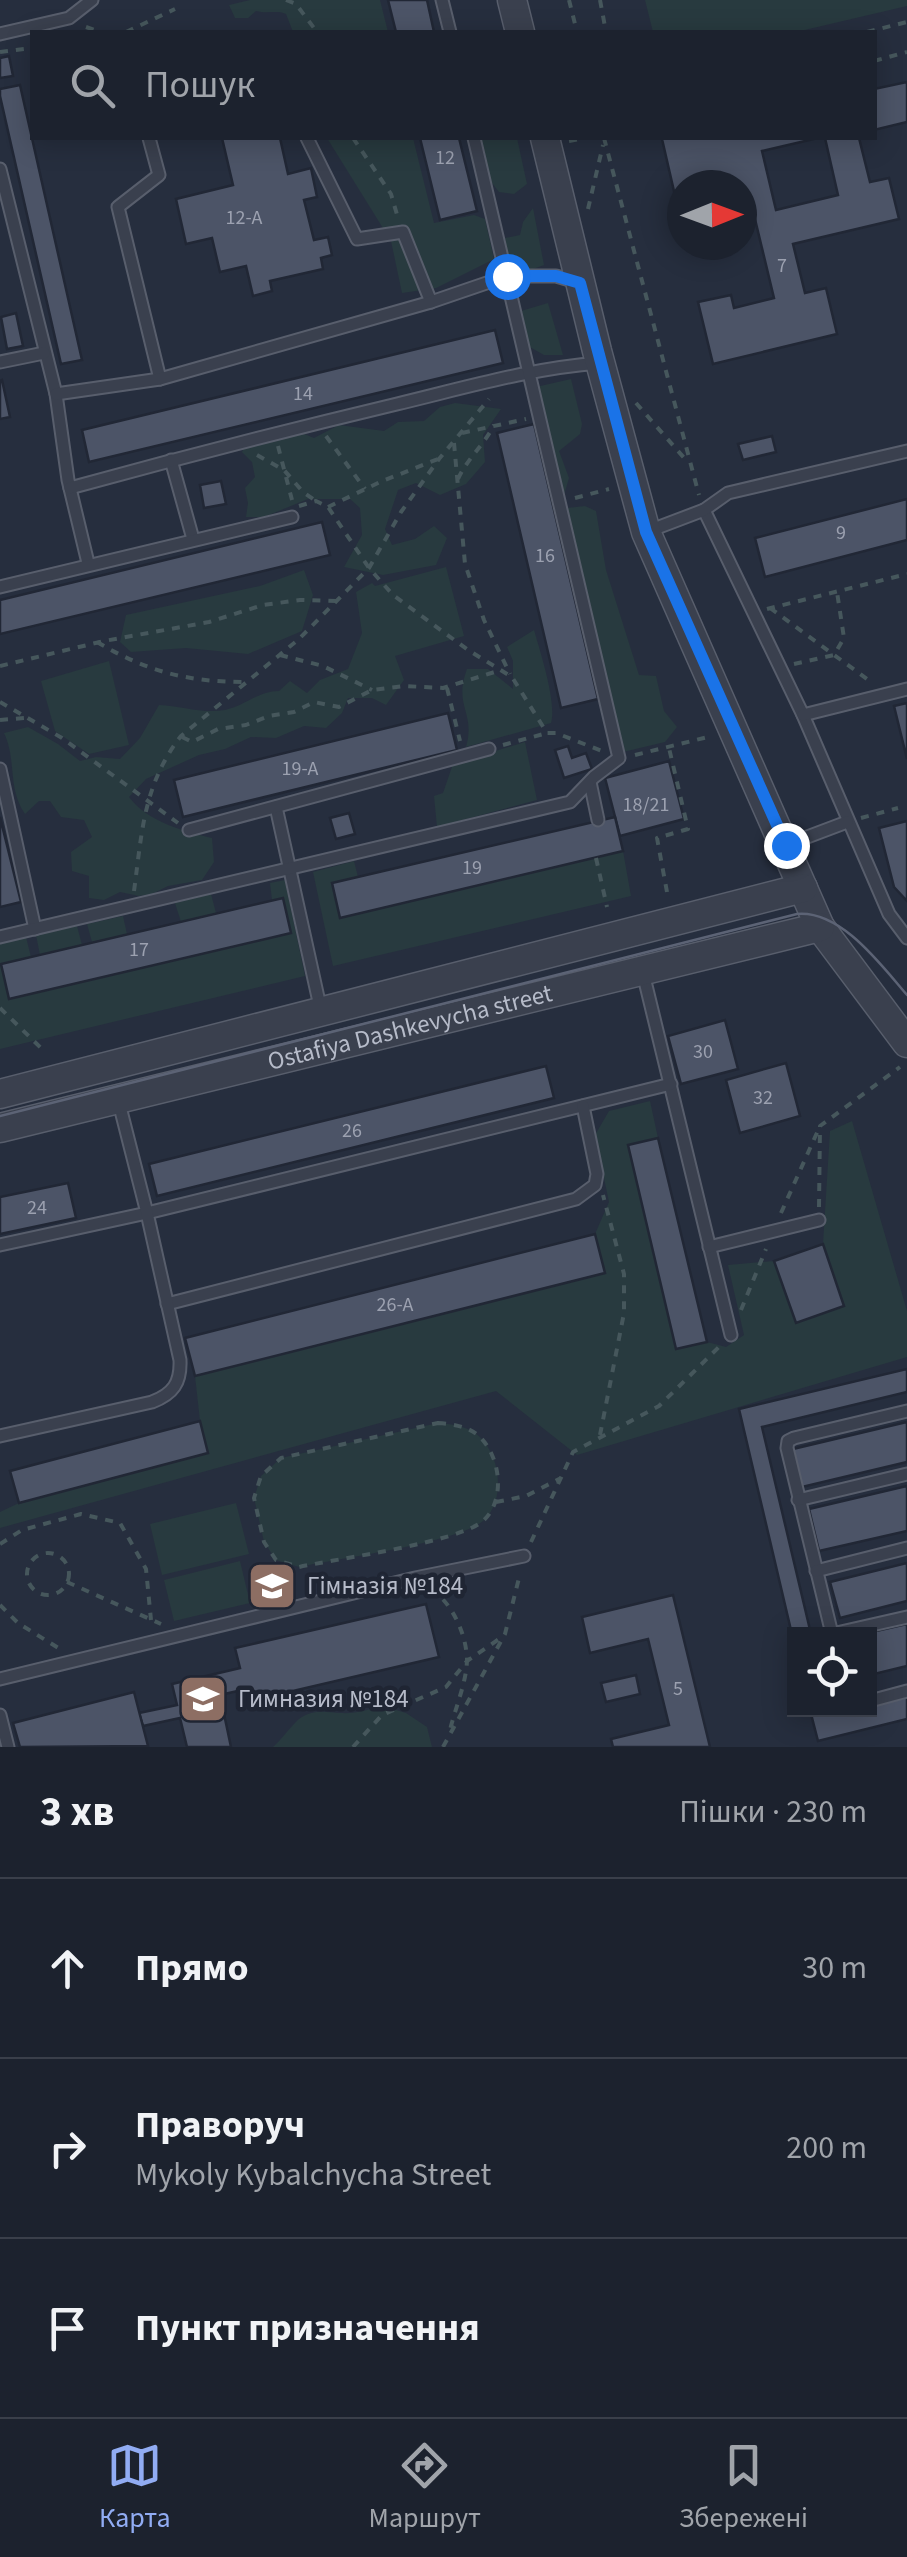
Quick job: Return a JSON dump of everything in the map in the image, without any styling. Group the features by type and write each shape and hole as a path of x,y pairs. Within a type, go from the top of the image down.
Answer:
{"street":[{"path":"512,0 520,30"},
{"path":"556,140 580,283 646,532 820,927 903,1055"},
{"name":"Ostafiya Dashkevycha street","path":"0,1094 803,888"},
{"name":"Ostafiya Dashkevycha street","path":"0,1128 820,927"}],"lane":[{"path":"0,34 69,18 92,0"},
{"path":"442,0 450,30"},
{"path":"149,140 158,175 118,206 160,379"},
{"path":"307,140 357,239 403,232 431,302"},
{"path":"0,937 570,802 620,758 474,140"},
{"path":"0,168 56,394 70,488 88,564"},
{"path":"56,394 160,379 431,302 507,276 556,276 580,283"},
{"path":"0,362 44,352"},
{"path":"70,488 274,433 506,378 600,363"},
{"path":"646,532 704,510 728,493 907,451"},
{"path":"171,460 193,538"},
{"path":"704,510 803,715 889,914 907,938"},
{"path":"0,587 292,517"},
{"path":"803,715 907,689"},
{"path":"188,830 489,749"},
{"path":"0,769 36,929"},
{"path":"590,782 598,820"},
{"path":"276,806 321,1012"},
{"path":"786,845 847,822"},
{"path":"642,969 731,1335"},
{"path":"0,1246 670,1084"},
{"path":"0,1436 152,1402 172,1393 180,1370 148,1213 118,1099"},
{"path":"167,1304 563,1204 589,1192 598,1174 583,1106"},
{"path":"708,1247 819,1220"},
{"path":"907,1411 788,1440 798,1500 832,1634 907,1617"},
{"path":"798,1500 907,1474"},
{"path":"816,1571 907,1548"},
{"path":"0,1679 414,1578 524,1556"},
{"path":"877,1699 907,1691"},
{"path":"0,1716 8,1747"}],"path":[{"path":"286,0 296,4 316,30"},
{"path":"569,0 576,30"},
{"path":"600,0 606,30"},
{"path":"130,30 175,9"},
{"path":"875,30 907,22"},
{"path":"0,52 30,48"},
{"path":"877,60 907,52"},
{"path":"354,140 391,194 403,232"},
{"path":"586,216 604,140"},
{"path":"604,140 688,463 704,510"},
{"path":"132,906 146,802 166,755 181,736 280,656 369,568 400,512 506,378"},
{"path":"632,398 688,463"},
{"path":"462,433 539,416"},
{"path":"317,423 365,488"},
{"path":"458,479 494,425"},
{"path":"274,433 295,510 303,502 316,501"},
{"path":"234,444 284,470 303,492 328,508 369,568 393,595 512,676"},
{"path":"454,444 466,564 484,620 547,733"},
{"path":"328,508 365,488 439,459"},
{"path":"560,502 609,489"},
{"path":"752,613 907,574"},
{"path":"779,668 834,655 844,638 838,592"},
{"path":"0,666 97,642 209,622 263,604 336,602"},
{"path":"770,608 887,694"},
{"path":"97,642 154,670 190,680 247,682"},
{"path":"280,656 323,666 372,690"},
{"path":"181,736 192,742 218,728 294,712 314,702 338,707 372,690 446,687 501,670"},
{"path":"446,687 464,756"},
{"path":"0,702 62,738 188,830"},
{"path":"0,720 27,718"},
{"path":"489,749 556,733 620,758 708,737"},
{"path":"667,892 657,838 688,828 668,746"},
{"path":"847,822 898,808"},
{"path":"596,858 607,907"},
{"path":"0,1008 41,1048"},
{"path":"819,1220 820,1126 903,1055"},
{"path":"598,1174 624,1274 624,1313 600,1435"},
{"path":"496,1502 499,1470 486,1442 466,1426 438,1423 282,1458 261,1476 254,1498 264,1542 276,1560 299,1567 454,1534 484,1521 496,1502 526,1496 561,1478"},
{"path":"443,1747 505,1634 524,1556 574,1452"},
{"path":"0,1544 22,1530 81,1514 120,1523 146,1569 151,1620"},
{"path":"55,1555 65,1563 67,1582 58,1592 44,1595 28,1582 28,1568 36,1557 55,1555"},
{"path":"414,1578 444,1597 462,1630 467,1661 449,1735"},
{"path":"67,1582 184,1634"},
{"path":"0,1604 32,1633 80,1660"},
{"path":"352,1747 382,1715 446,1687 467,1661 505,1634"}],"shaded area":[{"path":"250,0 380,0 388,30 292,30 286,14 256,11 248,18 235,18 229,5"},
{"path":"645,0 907,0 907,6 805,30 652,30"},
{"path":"328,140 413,140 434,223 474,215 485,219 494,259 436,288 402,293 391,241"},
{"path":"479,140 517,140 527,184 514,194 499,192 488,178"},
{"path":"533,208 544,265 525,272 510,269 505,238 520,235"},
{"path":"548,303 563,355 544,355 528,346 521,311"},
{"path":"571,379 582,424 580,434 559,451 569,478 564,495 536,387"},
{"path":"455,403 501,409 483,435 485,462 466,484 440,495 416,483 398,490 385,529 392,545 415,539 434,526 447,538 436,565 383,575 344,567 362,535 360,508 350,499 308,499 264,517 246,517 245,488 255,477 252,462 242,452 246,443 302,433 314,438 339,425 384,431 398,422 424,421 440,407"},
{"path":"585,506 596,511 606,570 639,675 656,676 664,711 677,727 665,742 623,752 567,508"},
{"path":"446,567 464,636 395,656 404,680 386,705 372,698 348,698 342,713 326,728 304,726 276,738 251,737 199,755 146,779 129,797 156,819 212,838 214,862 202,880 168,886 152,894 120,892 104,900 89,898 89,876 72,871 71,852 92,837 84,820 61,817 50,801 39,801 25,814 19,804 4,733 28,727 80,761 96,757 120,759 140,738 159,705 225,710 279,691 290,681 307,693 320,680 348,669 362,633 356,592 372,583 375,586"},
{"path":"304,570 313,595 302,631 248,654 186,648 131,652 120,642 126,615 260,586"},
{"path":"534,630 550,690 551,723 466,747 468,725 462,692 467,669 488,669 513,689 513,661 507,647"},
{"path":"109,661 129,745 89,754 55,731 41,681"},
{"path":"525,742 537,800 437,827 434,796 443,793 453,764"},
{"path":"623,851 631,896 333,966 313,872 354,861 358,877 332,883 341,918"},
{"path":"285,880 305,976 0,1049 0,944 26,937 31,957 1,964 9,999 291,933 283,898 272,900 270,883"},
{"path":"211,894 216,913 181,922 175,903"},
{"path":"123,916 127,934 92,942 87,924"},
{"path":"77,926 82,945 40,955 36,935"},
{"path":"650,1101 658,1138 628,1146 677,1349 707,1342 726,1347 744,1335 728,1265 774,1261 796,1322 844,1306 823,1244 830,1131 852,1121 907,1311 907,1357 577,1455 496,1391 0,1528 0,1512 19,1503 208,1453 195,1376 604,1273 595,1234 609,1202 595,1135 609,1111"},
{"path":"438,1423 471,1430 492,1455 498,1489 494,1506 484,1520 451,1536 368,1554 299,1567 276,1560 264,1542 254,1498 261,1476 281,1458"},
{"path":"236,1503 249,1554 162,1575 150,1524"},
{"path":"240,1561 250,1603 174,1621 164,1580"},
{"path":"383,1706 406,1713 427,1727 432,1747 273,1747 306,1715 352,1713"}],"building":[{"path":"388,0 427,0 434,30 396,30"},
{"path":"9,56 13,76 0,78 0,58"},
{"path":"907,82 907,122 877,129 877,88"},
{"path":"20,85 82,360 61,364 0,89"},
{"path":"222,140 280,140 288,174 311,168 317,197 304,200 314,240 328,237 332,255 321,258 323,269 270,281 272,291 253,296 246,266 220,272 212,238 186,244 176,199 233,185"},
{"path":"420,140 459,140 477,211 440,220"},
{"path":"662,140 809,140 762,151 776,210 838,195 825,140 860,140 870,182 889,178 899,219 793,244 805,293 826,288 837,334 713,364 698,302 731,295 734,308 774,298 757,227 757,170 669,170"},
{"path":"16,313 23,346 7,349 1,317"},
{"path":"495,330 503,363 89,462 82,430"},
{"path":"0,381 10,417 0,419"},
{"path":"534,424 598,699 561,708 497,433"},
{"path":"772,436 776,452 743,460 738,444"},
{"path":"221,481 226,504 204,508 200,485"},
{"path":"907,499 907,540 765,577 755,538"},
{"path":"322,522 330,555 0,634 0,600"},
{"path":"907,703 907,759 894,706"},
{"path":"448,713 457,750 183,817 174,780"},
{"path":"568,746 572,758 586,753 592,769 564,778 555,750"},
{"path":"669,761 684,819 620,836 605,778"},
{"path":"349,813 355,834 336,839 330,818"},
{"path":"0,817 21,902 0,907"},
{"path":"615,817 623,851 340,918 332,883"},
{"path":"907,821 907,901 894,887 879,828"},
{"path":"283,898 291,933 9,999 1,964"},
{"path":"725,1020 738,1069 681,1084 668,1036"},
{"path":"786,1063 800,1116 740,1133 726,1080"},
{"path":"546,1066 554,1098 157,1196 149,1164"},
{"path":"658,1138 707,1342 676,1349 628,1145"},
{"path":"68,1183 76,1218 0,1234 0,1197"},
{"path":"595,1234 605,1273 195,1376 185,1338"},
{"path":"823,1244 844,1306 796,1323 774,1261"},
{"path":"907,1369 907,1392 762,1427 809,1627 790,1627 739,1409"},
{"path":"200,1421 208,1453 19,1503 10,1471"},
{"path":"907,1422 907,1462 802,1487 793,1449"},
{"path":"907,1486 907,1531 819,1551 809,1509"},
{"path":"907,1563 907,1601 840,1618 830,1582"},
{"path":"673,1595 710,1747 613,1747 611,1739 669,1725 648,1639 590,1653 582,1617"},
{"path":"426,1604 439,1657 254,1700 251,1688 220,1695 231,1747 187,1747 180,1718 143,1726 139,1713 177,1705 172,1684 240,1668 235,1648"},
{"path":"907,1624 907,1666 877,1673 877,1631"},
{"path":"636,1675 640,1694 606,1702 601,1683"},
{"path":"134,1692 148,1746 20,1747 13,1723"},
{"path":"907,1697 907,1719 818,1741 812,1717 877,1717 877,1704"}],"tram line":[{"path":"0,1116 797,914 813,915 844,930 907,995"}],"place":[{"name":"Гімназія №184","path":"272,1586"},
{"name":"Гимназия №184","path":"203,1699"}],"route":[{"path":"507,276 556,276 580,283 646,532 786,845"}]}
